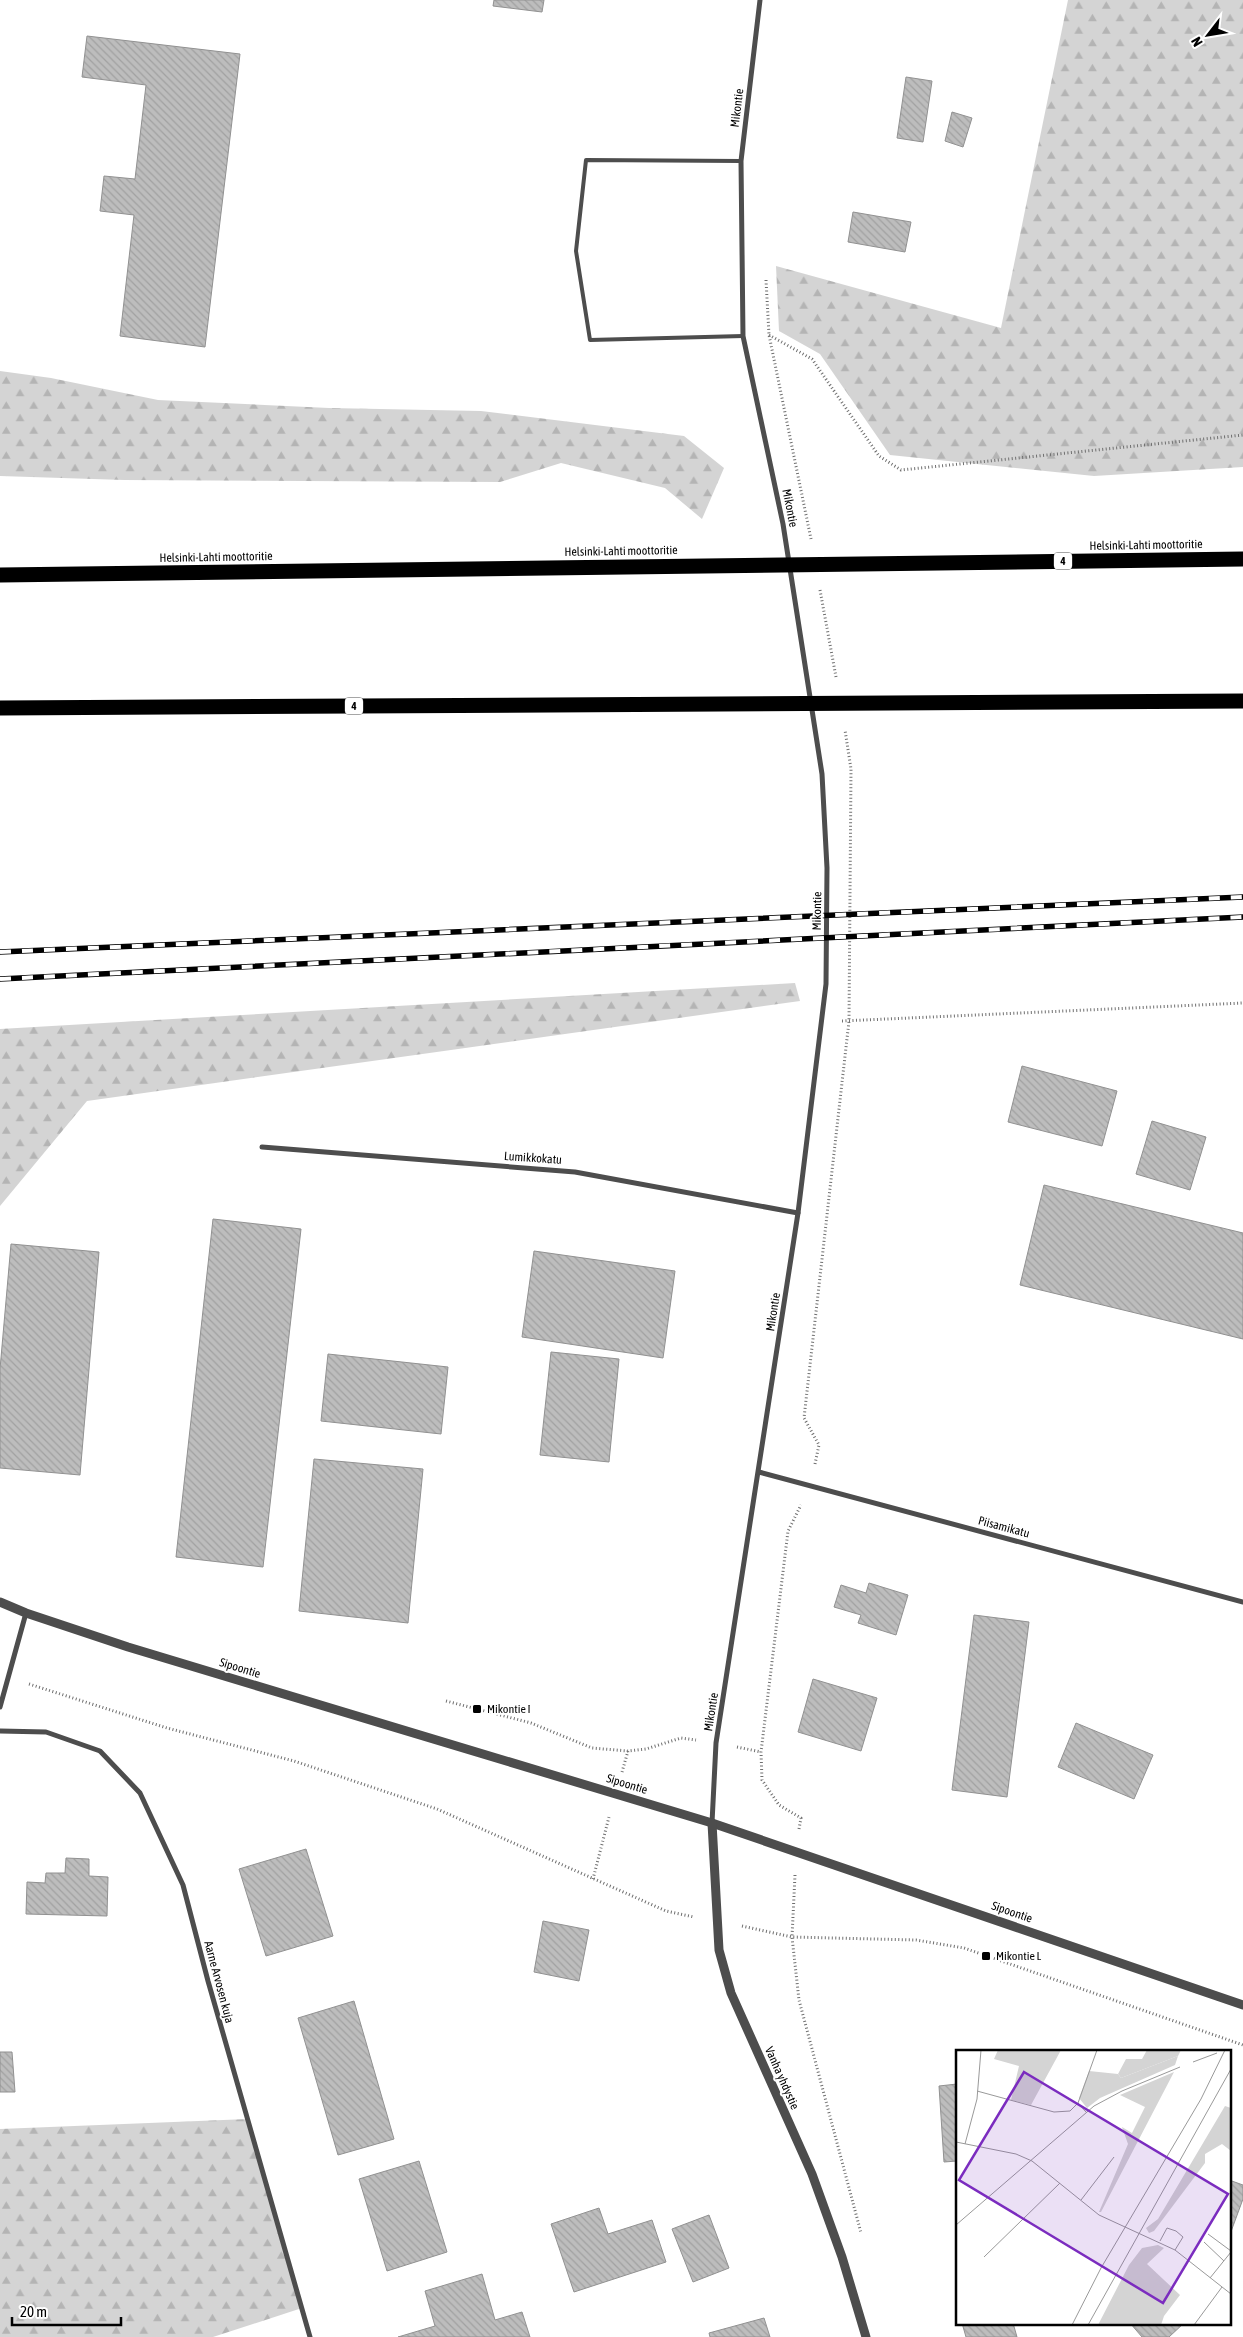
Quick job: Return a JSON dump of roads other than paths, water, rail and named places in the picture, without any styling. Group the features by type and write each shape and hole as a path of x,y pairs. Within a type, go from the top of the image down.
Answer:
{"highway":[{"name":"Helsinki-Lahti moottoritie","path":"0,575 1243,559"},
{"name":"4","path":"0,708 1243,701"}],"street":[{"name":"Mikontie","path":"712,1822 716,1744 798,1213 826,984 827,868 822,774 783,524 743,336 742,161 760,0"},
{"name":"Lumikkokatu","path":"262,1147 575,1172 798,1213"},
{"name":"Piisamikatu","path":"759,1472 1243,1602"},
{"name":"Sipoontie","path":"0,1602 26,1613 128,1647 712,1822 1243,2005"},
{"path":"0,1707 26,1613"},
{"name":"Aarne Arvosen kuja","path":"0,1731 46,1732 100,1751 140,1793 183,1885 208,1981 310,2337"},
{"name":"Vanha yhdystie","path":"712,1822 719,1950 731,1993 812,2174 842,2257 866,2337"}],"lane":[{"path":"742,161 586,160 576,251 590,340 743,336"}],"railway":[{"path":"0,952 1243,897"},
{"path":"0,979 1243,917"}],"place":[{"name":"Mikontie I","path":"477,1709"},
{"name":"Mikontie L","path":"986,1956"}]}
